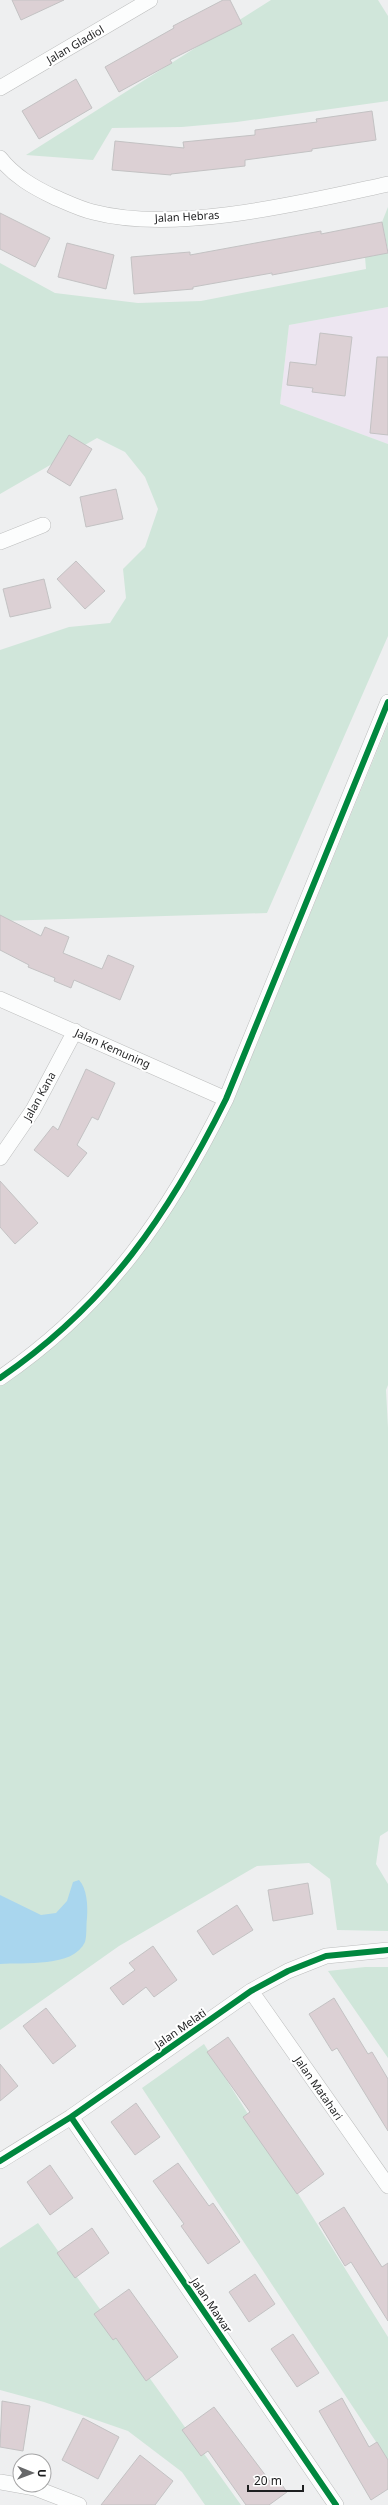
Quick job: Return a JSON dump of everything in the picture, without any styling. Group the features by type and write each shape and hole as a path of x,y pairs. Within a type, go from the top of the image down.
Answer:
{"street":[{"name":"Jalan Gladiol","path":"0,88 150,0"},
{"name":"Jalan Hebras","path":"0,158 10,171 38,189 70,204 93,213 144,219 210,216 313,201 388,184"},
{"path":"0,542 43,525"},
{"path":"0,1378 31,1357 79,1316 114,1278 159,1218 196,1159 226,1099 388,702"},
{"name":"Jalan Kemuning","path":"0,999 226,1099"},
{"name":"Jalan Kana","path":"0,1158 33,1110 74,1031"},
{"name":"Jalan Melati","path":"0,2162 71,2117 251,1991 288,1971 326,1956 388,1950"},
{"name":"Jalan Matahari","path":"251,1991 388,2186"},
{"name":"Jalan Mawar","path":"71,2117 336,2505"},
{"path":"0,2482 35,2488 79,2505"}],"shaded area":[{"path":"388,307 388,444 280,404 289,325"}],"green space":[{"path":"271,0 378,0 388,16 388,101 237,122 182,127 112,128 93,160 26,155"},
{"path":"388,207 388,250 382,222"},
{"path":"388,253 388,307 289,325 280,404 388,444 388,636 267,913 0,921 0,650 69,627 110,623 126,598 123,569 145,547 158,509 145,477 125,452 97,438 0,494 0,263 55,293 138,303 201,301 366,269 365,257"},
{"path":"388,724 388,1385 386,1390 388,1428 388,1831 380,1836 376,1864 388,1884 388,1931 337,1930 330,1879 309,1863 257,1866 119,1946 0,2030 0,1376 81,1318 169,1214 205,1156 233,1102"},
{"path":"365,1967 388,1967 388,2058 328,1971"},
{"path":"204,2044 388,2337 388,2460 142,2088"},
{"path":"38,2223 241,2505 205,2505 182,2472 128,2431 44,2402 0,2390 0,2248"}],"water":[{"path":"79,1880 84,1888 87,1908 86,1940 79,1950 70,1956 59,1960 34,1963 0,1964 0,1895 41,1915 56,1913 67,1901 73,1882"}],"building":[{"path":"12,0 64,0 21,20"},
{"path":"223,0 230,0 242,24 170,60 172,63 119,92 105,67 174,28 173,26"},
{"path":"76,79 92,108 39,139 22,111"},
{"path":"372,111 376,140 312,149 312,151 245,160 245,166 171,175 112,170 115,141 184,148 183,142 255,135 255,130 317,122 316,119"},
{"path":"0,213 50,238 35,267 0,249"},
{"path":"382,222 388,253 272,275 272,273 193,287 193,289 134,294 131,257 190,252 190,255 321,231 321,234"},
{"path":"67,243 114,255 106,289 58,277"},
{"path":"320,333 352,337 345,396 312,392 313,388 287,385 290,362 316,365"},
{"path":"377,357 388,357 388,435 370,433"},
{"path":"69,435 92,449 70,486 47,472"},
{"path":"116,489 123,519 86,527 80,497"},
{"path":"76,561 105,591 85,609 57,579"},
{"path":"44,579 51,608 10,617 3,589"},
{"path":"0,915 41,936 45,927 69,937 63,953 102,969 108,955 134,966 120,1000 74,980 71,988 54,981 55,978 28,967 29,965 0,950"},
{"path":"86,1069 115,1083 98,1120 92,1117 77,1145 87,1153 68,1177 34,1150 53,1126 58,1130"},
{"path":"0,1181 38,1223 15,1244 0,1227"},
{"path":"308,1883 313,1914 273,1921 268,1890"},
{"path":"237,1905 253,1930 213,1955 197,1931"},
{"path":"153,1946 177,1980 154,1997 146,1987 123,2005 110,1988 135,1970 129,1963"},
{"path":"334,1998 368,2054 372,2052 388,2079 388,2131 337,2048 332,2051 309,2014"},
{"path":"46,2008 76,2046 53,2064 23,2026"},
{"path":"228,2037 324,2174 297,2194 243,2117 250,2112 207,2052"},
{"path":"0,2064 18,2086 0,2101"},
{"path":"136,2103 160,2137 135,2155 111,2122"},
{"path":"178,2163 209,2206 213,2203 240,2242 208,2264 181,2226 184,2224 153,2181"},
{"path":"50,2165 73,2198 50,2215 27,2182"},
{"path":"344,2207 382,2267 388,2263 388,2321 351,2262 345,2266 319,2223"},
{"path":"92,2228 109,2253 75,2278 57,2253"},
{"path":"255,2274 275,2304 249,2322 229,2292"},
{"path":"129,2289 178,2357 146,2381 116,2338 113,2340 94,2314"},
{"path":"293,2334 319,2373 297,2387 271,2349"},
{"path":"342,2398 369,2447 377,2442 388,2460 388,2489 371,2500 319,2411"},
{"path":"2,2401 30,2406 23,2451 0,2447"},
{"path":"214,2407 272,2484 278,2479 287,2492 269,2505 246,2505 208,2451 201,2456 182,2430"},
{"path":"83,2418 119,2437 98,2479 62,2460"},
{"path":"140,2455 173,2481 155,2505 101,2505"}],"cycle path":[{"path":"0,1378 38,1349 73,1319 104,1288 132,1254 182,1181 226,1099 388,702"},
{"path":"0,2161 71,2117 251,1991 288,1971 326,1956 388,1950"},
{"path":"71,2117 336,2505"}]}
